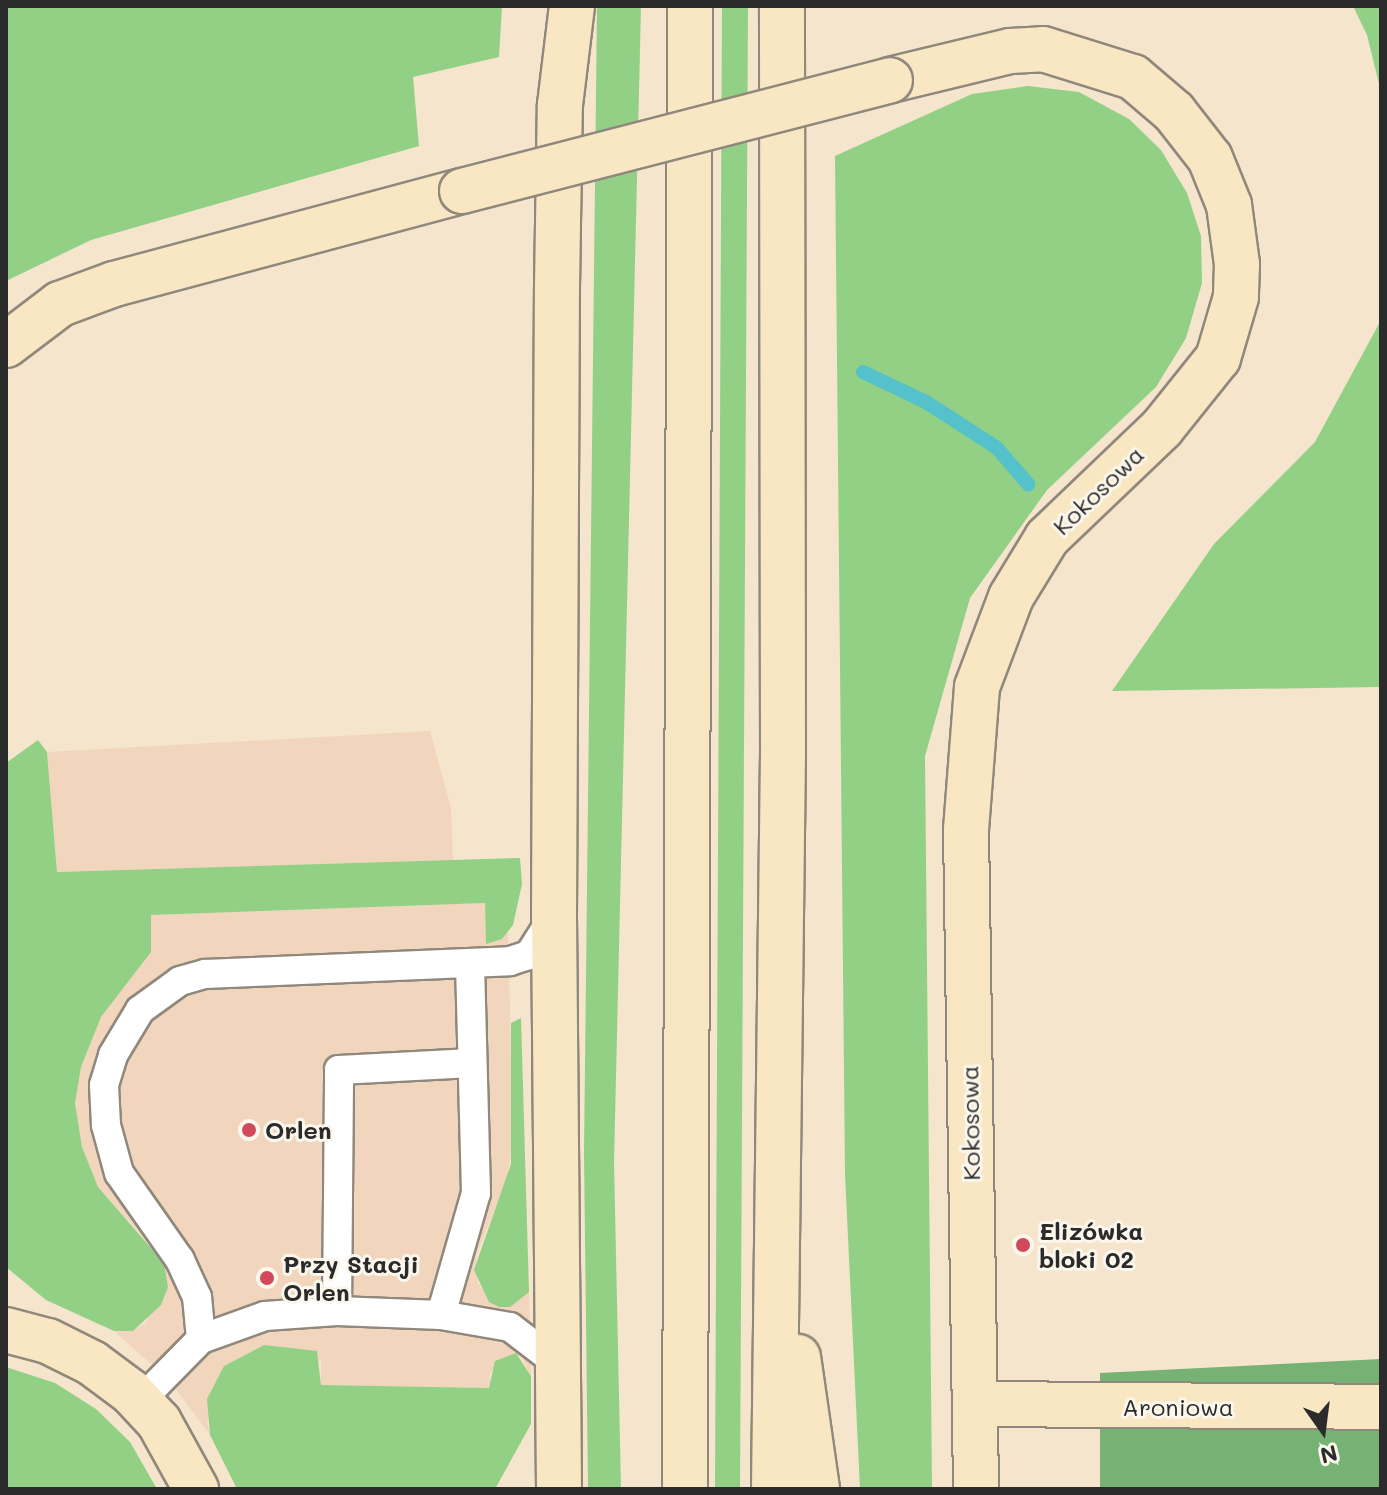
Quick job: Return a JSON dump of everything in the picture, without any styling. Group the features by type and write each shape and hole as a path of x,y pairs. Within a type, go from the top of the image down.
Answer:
{"street":[{"path":"559,1489 554,752 560,105 572,6"},
{"path":"685,1489 690,6"},
{"path":"774,1489 778,1216 782,6"},
{"name":"Kokosowa","path":"6,345 60,304 114,284 462,191 1010,51 1043,49 1133,77 1174,112 1210,158 1229,205 1237,250 1236,297 1218,358 1162,428 1047,538 1011,597 977,687 966,829 976,1489"},
{"path":"778,1216 817,1489"},
{"path":"6,1330 48,1341 92,1363 140,1401 181,1455 196,1489"},
{"name":"Aroniowa","path":"975,1404 1381,1407"}],"lane":[{"path":"201,1339 197,1297 180,1260 119,1173 106,1125 104,1085 133,1019 160,992 205,974 470,966 529,955 554,915"},
{"path":"441,1315 476,1193 470,966"},
{"path":"337,1311 339,1070 472,1063"},
{"path":"140,1401 201,1339 265,1316 337,1311 441,1315 510,1327 557,1363"}],"shaded area":[{"path":"430,731 451,808 453,860 57,872 47,752"},
{"path":"486,903 502,939 508,931 513,1145 506,1181 476,1256 478,1283 499,1307 529,1292 531,1376 521,1355 490,1372 490,1388 321,1385 321,1361 264,1345 224,1366 207,1422 210,1435 169,1380 114,1331 133,1331 147,1322 154,1249 98,1187 82,1147 75,1103 81,1067 101,1017 151,952 151,915"}],"green space":[{"path":"6,6 502,6 499,57 413,77 419,146 91,240 6,281"},
{"path":"597,6 641,6 614,1162 621,1489 588,1489 584,1153"},
{"path":"722,6 748,6 740,1489 715,1489"},
{"path":"1353,6 1381,6 1381,92 1367,35"},
{"path":"1028,86 1079,92 1129,119 1161,150 1187,193 1201,236 1202,283 1186,338 1156,387 1047,490 970,598 925,756 932,1489 860,1489 845,1174 835,156 972,94"},
{"path":"1381,320 1381,687 1112,691 1214,544 1315,442"},
{"path":"38,740 47,752 57,872 520,858 522,884 513,925 502,939 486,944 485,903 151,915 151,952 101,1017 81,1067 75,1103 82,1147 98,1187 164,1263 168,1287 161,1305 133,1331 114,1331 46,1300 6,1267 6,763"},
{"path":"521,1018 529,1292 510,1307 499,1307 489,1302 474,1270 511,1164 511,1023"},
{"path":"264,1345 317,1351 321,1385 489,1388 495,1361 516,1353 531,1376 531,1424 495,1489 237,1489 210,1435 207,1399 224,1366"},
{"path":"1381,1359 1381,1489 1100,1489 1100,1373"},
{"path":"6,1367 55,1383 96,1409 130,1442 157,1489 6,1489"}],"waterway":[{"path":"863,372 926,402 997,448 1028,484"}],"place":[{"name":"Orlen","path":"249,1130"},
{"name":"Elizówka bloki 02","path":"1023,1245"},
{"name":"Przy Stacji Orlen","path":"267,1278"}]}
